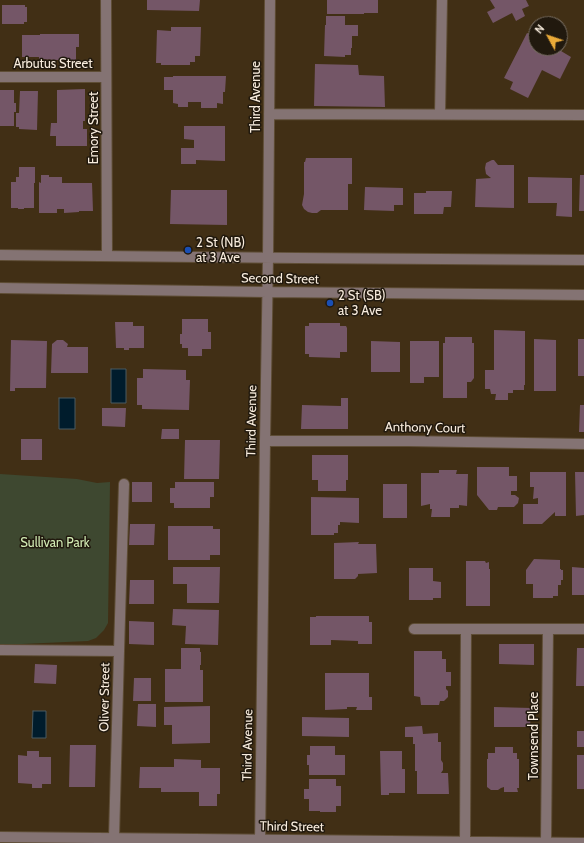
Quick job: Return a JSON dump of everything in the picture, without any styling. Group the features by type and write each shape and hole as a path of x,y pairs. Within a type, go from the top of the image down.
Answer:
{"street":[{"name":"Emory Street","path":"106,0 107,256"},
{"name":"Third Avenue","path":"260,842 270,0"},
{"path":"440,114 442,0"},
{"name":"Arbutus Street","path":"0,77 106,77"},
{"path":"268,114 584,115"},
{"name":"Second Street","path":"0,255 584,260"},
{"name":"Second Street","path":"0,288 584,295"},
{"name":"Anthony Court","path":"265,441 408,441 584,444"},
{"path":"119,651 124,484"},
{"path":"414,629 584,629"},
{"path":"466,629 468,842"},
{"name":"Townsend Place","path":"546,842 548,629"},
{"name":"Oliver Street","path":"0,650 119,651 114,838"},
{"name":"Third Street","path":"0,837 260,842 584,843"}],"green space":[{"name":"Sullivan Park","path":"0,474 77,479 97,483 110,482 108,623 104,630 96,638 88,641 0,645"}],"water":[{"path":"111,369 126,369 126,403 111,403"},
{"path":"59,398 75,398 75,429 59,429"},
{"path":"33,711 46,711 46,738 32,738"}],"building":[{"path":"147,0 200,0 199,11 147,10"},
{"path":"327,0 378,0 378,13 327,14"},
{"path":"490,0 526,0 529,6 522,9 525,16 516,21 512,13 493,23 487,12 495,8"},
{"path":"2,5 25,5 25,7 27,7 27,22 24,22 24,24 2,24"},
{"path":"326,16 345,16 345,25 358,25 358,36 352,36 351,55 345,55 345,57 324,56"},
{"path":"171,27 201,27 200,56 195,56 195,62 190,62 190,65 161,65 161,63 156,63 157,30 171,31"},
{"path":"527,33 528,56 568,55 571,57 560,79 542,70 528,98 510,89 513,82 504,78"},
{"path":"79,34 79,47 76,47 76,61 39,59 39,57 22,57 22,35"},
{"path":"315,64 358,65 359,75 384,76 385,107 314,106"},
{"path":"226,76 225,92 223,92 223,104 217,103 217,108 201,108 201,102 188,102 188,107 178,107 178,104 173,103 173,90 164,90 164,77"},
{"path":"85,89 85,121 83,121 83,129 87,129 87,146 56,146 56,136 50,136 51,123 57,123 57,90"},
{"path":"0,90 14,90 16,112 14,112 14,126 0,126"},
{"path":"20,91 38,91 37,130 19,129 19,127 16,127 16,113 19,113"},
{"path":"184,126 225,126 225,161 196,160 196,164 181,164 181,148 194,148 194,140 184,139"},
{"path":"306,158 352,158 352,184 348,184 348,210 321,210 317,213 312,213 304,209 302,205 304,194 304,162"},
{"path":"494,160 498,165 514,165 514,208 475,207 476,179 491,178 486,174 485,168 486,163"},
{"path":"19,167 35,167 34,208 11,208 11,182 16,182 16,177 19,177"},
{"path":"41,175 49,175 49,177 62,177 62,183 92,183 93,211 64,213 64,209 57,209 57,213 39,213 39,182 41,183"},
{"path":"580,175 584,175 584,211 579,211"},
{"path":"528,177 572,178 572,217 556,216 557,203 528,203"},
{"path":"365,187 403,188 403,205 394,205 394,211 364,210"},
{"path":"171,190 227,190 227,225 170,224"},
{"path":"426,191 452,191 451,207 444,207 443,214 414,214 414,193 426,193"},
{"path":"182,319 208,319 208,332 211,332 211,349 202,349 202,356 188,356 188,348 182,348 182,344 180,344 180,334 182,334"},
{"path":"115,322 133,322 133,326 144,326 144,348 129,348 129,350 124,350 124,348 116,348"},
{"path":"309,323 340,323 340,326 346,326 347,352 340,352 340,358 309,357 309,354 305,354 305,326 309,326"},
{"path":"494,330 525,331 524,390 513,390 513,393 508,393 508,400 495,400 496,394 491,394 490,389 485,389 485,370 494,370"},
{"path":"445,337 472,337 472,343 474,343 474,378 471,382 467,382 467,398 443,398 443,343 445,343"},
{"path":"534,339 556,340 556,391 534,391"},
{"path":"578,339 584,339 584,376 578,376"},
{"path":"11,340 47,341 46,388 15,388 15,391 10,391"},
{"path":"57,340 63,340 68,344 67,347 88,347 88,373 51,373 52,344"},
{"path":"371,341 400,342 400,372 371,372"},
{"path":"410,341 439,341 439,377 424,377 424,383 410,383"},
{"path":"143,369 186,370 186,380 190,380 189,410 142,409 142,405 137,405 137,378 143,378"},
{"path":"341,398 348,398 348,429 301,429 302,405 341,406"},
{"path":"580,405 584,405 584,432 579,432"},
{"path":"102,408 126,408 125,427 102,426"},
{"path":"162,429 179,429 179,439 161,439"},
{"path":"21,439 42,439 42,460 21,460"},
{"path":"185,440 220,440 219,479 184,479"},
{"path":"312,455 348,455 348,480 346,480 346,491 318,491 318,480 312,480"},
{"path":"477,467 509,467 509,476 517,476 517,491 511,491 511,495 515,495 519,498 518,503 514,507 498,507 497,510 489,510 477,495"},
{"path":"439,470 457,470 456,474 468,474 467,506 459,505 459,508 450,508 450,517 431,517 432,509 430,509 430,504 421,506 421,473 439,473"},
{"path":"530,472 566,472 566,516 555,516 555,512 542,524 523,524 523,504 538,504 538,498 533,499 534,487 530,487"},
{"path":"575,472 584,472 584,515 576,516"},
{"path":"132,482 152,482 152,502 132,502"},
{"path":"175,482 214,482 214,497 210,497 210,508 174,508 174,503 170,503 170,488 175,488"},
{"path":"383,484 407,484 407,518 383,518"},
{"path":"311,497 359,498 359,523 340,522 340,525 338,525 338,533 334,533 334,535 311,535"},
{"path":"130,524 155,524 154,545 129,545"},
{"path":"168,526 213,526 213,529 220,529 220,555 210,555 210,560 168,560"},
{"path":"359,542 358,544 376,544 377,573 358,574 355,579 334,579 334,543"},
{"path":"534,559 560,560 560,569 563,570 563,580 561,580 561,585 558,585 558,596 553,596 553,598 533,598 533,584 526,584 526,570"},
{"path":"466,561 489,562 490,606 466,606"},
{"path":"173,567 220,567 219,603 187,603 187,584 173,584"},
{"path":"572,567 584,568 584,595 572,595"},
{"path":"409,568 433,568 433,581 441,582 441,598 433,598 433,600 409,600"},
{"path":"130,580 154,580 154,604 129,604"},
{"path":"173,609 219,610 218,645 185,644 186,626 172,625"},
{"path":"369,616 369,622 372,622 372,644 358,644 358,641 331,640 331,645 310,645 310,617"},
{"path":"129,621 154,622 154,645 129,644"},
{"path":"499,644 534,644 534,665 499,664"},
{"path":"181,648 200,648 200,670 203,670 203,702 165,702 165,669 181,669"},
{"path":"577,648 584,648 584,686 576,686"},
{"path":"414,651 442,651 442,659 446,659 446,672 451,672 451,686 446,686 448,697 444,701 440,701 439,705 421,705 420,697 414,696"},
{"path":"35,664 57,665 56,684 34,683"},
{"path":"325,673 369,673 369,697 372,697 372,710 356,710 357,707 347,707 347,709 325,710"},
{"path":"134,678 151,678 151,701 133,701"},
{"path":"138,704 156,704 156,727 137,726"},
{"path":"210,706 210,743 172,744 172,725 164,725 164,707"},
{"path":"494,707 531,708 530,727 494,727"},
{"path":"302,717 349,718 349,737 302,736"},
{"path":"422,726 423,734 438,733 438,742 441,742 441,760 443,763 443,770 441,773 448,773 449,794 417,794 415,744 413,744 413,737 405,737 405,727"},
{"path":"577,731 584,731 584,747 577,747"},
{"path":"70,745 96,745 95,787 69,787"},
{"path":"310,746 335,746 335,755 345,755 345,775 309,775 307,755 310,755"},
{"path":"495,747 513,747 513,753 517,753 517,759 519,759 518,792 504,792 504,787 498,790 491,790 487,787 488,753 495,753"},
{"path":"27,751 39,751 39,757 51,757 51,784 42,784 42,788 32,788 32,784 18,783 18,755 27,756"},
{"path":"380,751 402,751 402,769 405,769 405,793 389,793 389,795 381,795"},
{"path":"577,755 584,755 584,789 577,789"},
{"path":"174,759 201,760 201,768 220,768 220,794 217,794 217,806 199,806 199,792 161,792 161,788 139,788 140,767 174,767"},
{"path":"309,779 336,779 336,786 341,786 341,806 336,806 336,812 309,811 309,799 304,799 304,789 309,789"}],"place":[{"name":"2 St (NB) at 3 Ave","path":"188,250"},
{"name":"2 St (SB) at 3 Ave","path":"330,303"}]}
